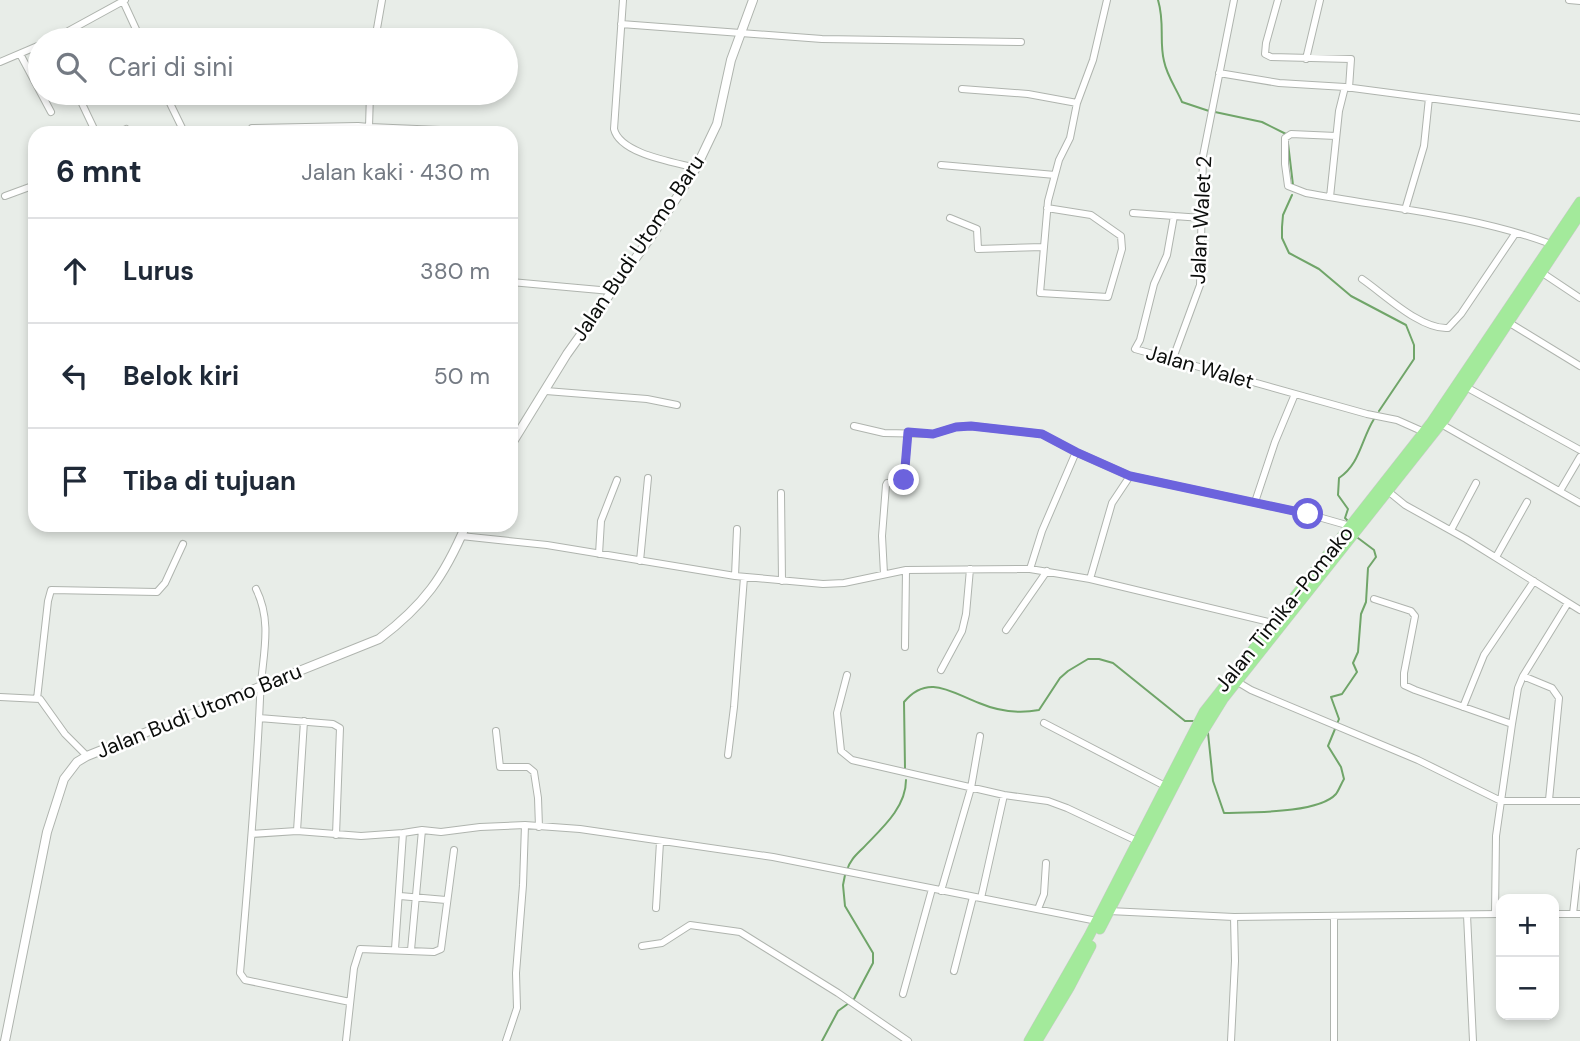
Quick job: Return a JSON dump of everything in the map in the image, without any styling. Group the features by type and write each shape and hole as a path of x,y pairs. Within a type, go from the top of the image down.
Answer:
{"highway":[{"name":"Jalan Timika-Pomako","path":"1037,1041 1069,988 1197,741 1236,681 1457,387 1580,202"},
{"name":"Jalan Timika-Pomako","path":"1029,1041 1097,921 1204,712 1273,623 1389,492 1441,424 1580,214"}],"street":[{"path":"377,28 382,0"},
{"path":"623,0 614,130 616,136 630,148 696,168"},
{"name":"Jalan Budi Utomo Baru","path":"518,434 567,354 655,231 696,168 717,124 731,60 753,0"},
{"path":"1047,208 1091,215 1121,236 1122,249 1108,297 1040,293 1047,208 1059,160 1070,138 1077,103 1093,60 1108,0"},
{"name":"Jalan Walet 2","path":"1172,360 1200,285 1203,156 1234,0"},
{"path":"1278,0 1265,54 1271,57 1351,59 1336,136 1330,197"},
{"path":"1306,59 1320,0"},
{"path":"1570,0 1580,1"},
{"path":"75,28 124,1 136,28"},
{"path":"621,24 835,40 1021,42"},
{"path":"0,62 28,50"},
{"path":"20,54 28,74"},
{"path":"1219,73 1279,83 1347,87 1580,118"},
{"path":"962,89 1028,94 1077,103"},
{"path":"1405,210 1426,138 1429,98"},
{"path":"47,105 51,112"},
{"path":"83,105 93,126"},
{"path":"172,105 181,126"},
{"path":"368,126 369,105"},
{"path":"1336,136 1288,136 1285,163 1288,186 1551,244"},
{"path":"941,165 1055,175"},
{"path":"5,196 28,188"},
{"path":"1133,213 1202,218"},
{"name":"Jalan Walet","path":"1174,216 1167,256 1154,284 1140,340 1135,349 1294,394 1388,417 1424,432"},
{"path":"950,218 977,229 978,249 1043,247"},
{"path":"1362,279 1420,321 1448,328 1461,314 1515,234"},
{"path":"1541,272 1580,298"},
{"path":"518,283 611,290"},
{"path":"1508,322 1580,366"},
{"path":"1466,387 1580,450"},
{"path":"546,391 647,399 677,405"},
{"path":"1255,502 1294,394"},
{"path":"1441,424 1580,503"},
{"path":"854,426 884,433 933,434 956,427 971,426 1042,434 1130,476 1255,502 1350,526"},
{"path":"884,573 882,536 886,485 887,482 898,483 904,480 908,432"},
{"path":"1030,569 1042,531 1076,452"},
{"path":"1560,491 1580,457"},
{"path":"1090,579 1112,503 1130,476"},
{"path":"640,561 648,478"},
{"path":"599,554 601,522 617,480"},
{"path":"1451,530 1476,483"},
{"path":"1389,492 1412,509 1496,557 1580,610"},
{"path":"781,494 782,581"},
{"path":"1496,557 1527,502"},
{"path":"735,576 737,529"},
{"name":"Jalan Budi Utomo Baru","path":"5,1041 3,1031 47,832 64,779 77,762 379,639 404,620 425,598 455,552 463,532"},
{"path":"461,536 547,545 735,576 782,581 835,584 906,570 1030,569 1090,579 1273,623"},
{"path":"37,699 51,590 157,592 166,583 183,544"},
{"path":"942,670 962,631 970,569"},
{"path":"905,647 906,570"},
{"path":"1006,630 1048,571"},
{"path":"728,755 744,577"},
{"path":"1463,708 1484,655 1534,581"},
{"path":"256,589 267,617 241,977 350,1002"},
{"path":"1374,599 1411,611 1415,616 1404,685 1513,724"},
{"path":"1497,894 1496,848 1518,688 1569,603"},
{"path":"847,675 837,713 841,751 860,764 1058,804 1137,841"},
{"path":"1523,676 1552,688 1559,698 1549,800"},
{"path":"1236,681 1251,690 1418,760 1501,801 1580,801"},
{"path":"0,697 37,699 87,756"},
{"path":"259,718 339,726 341,731 336,835"},
{"path":"297,831 303,721"},
{"path":"1044,723 1165,786"},
{"path":"496,731 500,767 528,767 534,772 539,827"},
{"path":"941,891 971,788 981,736"},
{"path":"954,971 1004,795"},
{"path":"252,834 297,831 336,835 422,830 441,832 525,825 587,830 747,853 1097,921"},
{"path":"506,1041 517,1008 516,973 525,825"},
{"path":"411,950 422,830"},
{"path":"395,949 403,833"},
{"path":"656,908 660,842"},
{"path":"346,1041 358,950 375,948 434,952 441,948 454,850"},
{"path":"1576,914 1580,852"},
{"path":"1038,909 1044,894 1046,863"},
{"path":"903,994 932,889"},
{"path":"400,896 446,900"},
{"path":"1110,911 1334,917 1496,914"},
{"path":"1467,915 1472,1041"},
{"path":"1231,1041 1234,916"},
{"path":"1334,917 1334,1041"},
{"path":"642,946 662,943 690,925 733,929 838,993 908,1041"}],"waterway":[{"path":"1158,0 1163,54 1169,77 1182,102 1209,111"},
{"path":"1215,112 1262,122 1286,134"},
{"path":"1288,143 1293,185"},
{"path":"1292,195 1283,215 1282,227 1282,238 1289,253 1319,269 1351,296 1406,325 1414,345 1414,359 1379,411"},
{"path":"1347,520 1345,518 1348,509 1338,495 1339,478 1352,466 1374,419"},
{"path":"1337,724 1339,719 1331,697 1342,694 1357,672 1353,663 1358,652 1361,614 1366,602 1368,568 1376,557 1374,550 1358,538"},
{"path":"905,768 904,702 913,693 931,687 940,688 1001,710 1039,710 1060,678 1088,659 1113,663 1185,721 1193,721"},
{"path":"1208,733 1213,781 1224,813 1283,811 1327,801 1336,794 1344,779 1341,767 1328,746 1335,729"},
{"path":"847,870 854,858 885,826 897,809 902,800 906,780"},
{"path":"845,875 845,906 873,953 873,963 854,999"},
{"path":"822,1041 838,1011 849,1003"}],"route":[{"path":"904,480 908,432 933,434 948,428 971,426 1042,434 1130,476 1308,514"}]}
